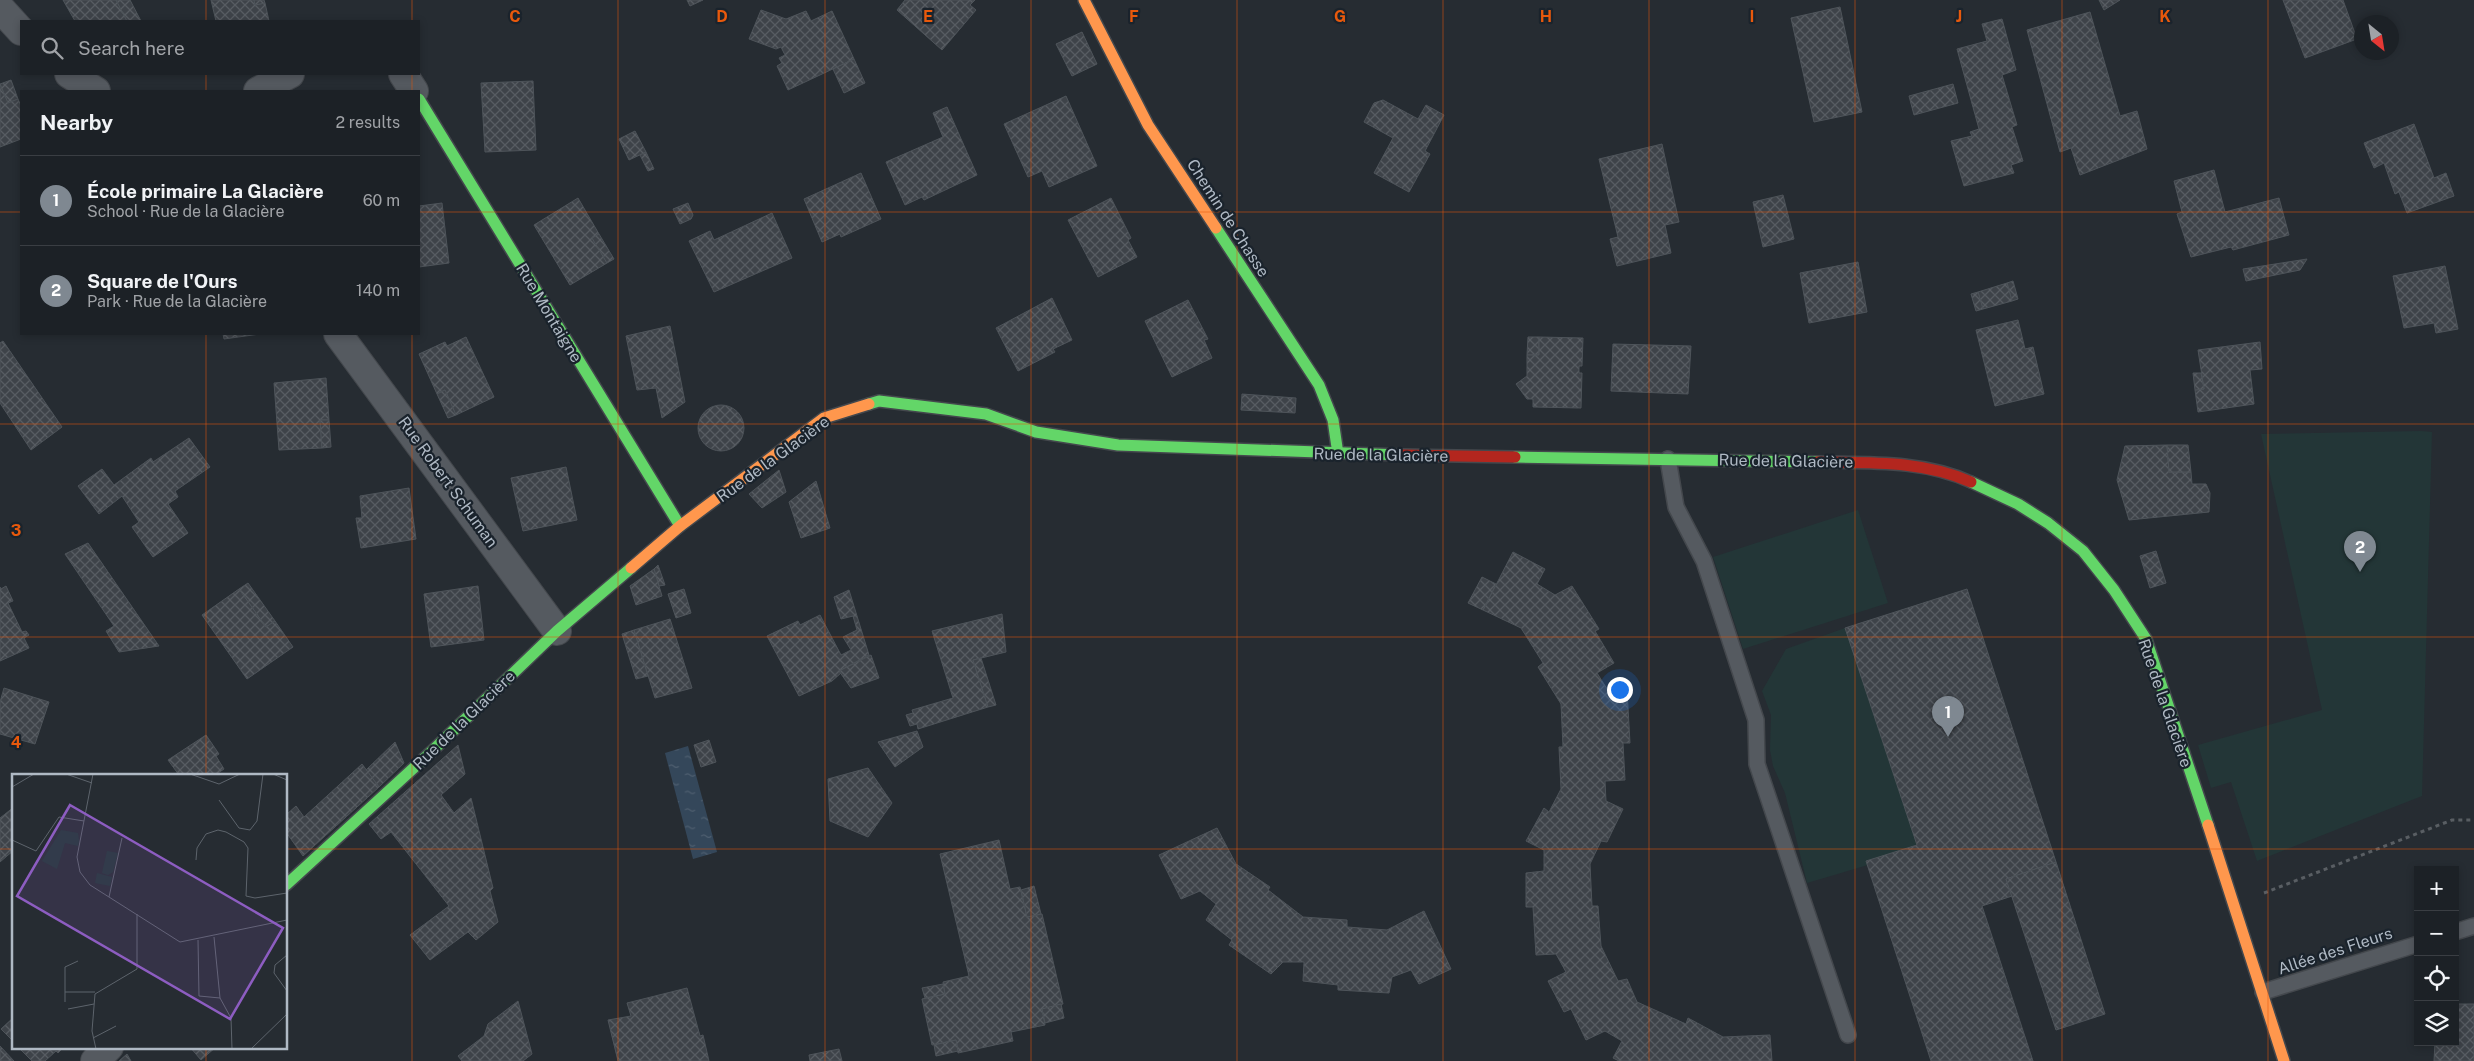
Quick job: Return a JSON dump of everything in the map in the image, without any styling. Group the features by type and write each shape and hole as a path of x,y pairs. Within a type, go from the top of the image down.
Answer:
{"street":[{"name":"Chemin de Chasse","path":"1084,0 1148,125 1318,385 1333,420 1338,454"},
{"path":"0,8 20,30"},
{"path":"71,75 94,90"},
{"path":"260,90 288,75"},
{"path":"404,75 413,90"},
{"name":"Rue Montaigne","path":"420,101 680,526"},
{"name":"Rue Robert Schuman","path":"339,335 557,631"},
{"name":"Rue de la Glacière","path":"288,883 430,753 557,631 680,526 824,418 879,402 986,414 1008,424 1036,432 1118,445 1338,454 1894,463 1951,473 2018,504 2048,523 2083,551 2114,590 2146,640 2263,992 2284,1061"},
{"path":"95,1061 108,1048"}],"lane":[{"path":"1668,459 1676,507 1704,561 1753,710 1756,720 1757,764 1848,1035"},
{"path":"2459,931 2474,926"},
{"name":"Allée des Fleurs","path":"2263,992 2414,945"}],"path":[{"path":"2262,894 2452,820 2474,820"}],"shaded area":[{"path":"2432,432 2422,796 2257,861 2231,782 2211,788 2198,745 2322,710 2261,434"},
{"path":"1858,510 1888,603 1743,649 1713,557"},
{"path":"1845,628 1917,845 1868,865 1807,883 1785,793 1773,766 1770,750 1771,715 1762,691 1786,649"}],"water":[{"path":"688,746 717,852 693,859 665,753"}],"building":[{"path":"63,0 116,0 126,20 74,20"},
{"path":"116,0 130,0 140,20 126,20"},
{"path":"211,0 254,0 255,5 265,3 269,20 216,20"},
{"path":"254,0 264,0 265,3 255,5"},
{"path":"687,0 703,0 690,6"},
{"path":"905,0 975,0 970,5 976,10 942,50 897,10"},
{"path":"2099,0 2120,0 2104,10"},
{"path":"2283,0 2343,0 2354,31 2354,40 2305,58"},
{"path":"1840,7 1862,112 1814,122 1791,18"},
{"path":"761,10 786,19 806,11 811,21 832,11 854,59 788,90 777,66 782,63 779,58 785,55 781,47 776,49 749,39"},
{"path":"2090,12 2120,116 2137,111 2147,149 2080,175 2071,148 2060,152 2027,30"},
{"path":"2002,19 2016,70 2002,75 2017,125 2012,127 2023,161 2011,165 2014,173 1964,186 1951,141 1972,136 1970,132 1979,129 1957,49 1987,41 1982,24"},
{"path":"1082,32 1097,64 1072,76 1056,44"},
{"path":"854,59 865,83 844,93 833,69"},
{"path":"11,80 18,99 8,103 0,84"},
{"path":"533,81 536,150 485,152 481,83"},
{"path":"0,84 8,103 18,99 20,104 20,139 0,147"},
{"path":"1953,84 1958,103 1914,115 1909,96"},
{"path":"1066,96 1097,166 1049,187 1042,171 1028,177 1004,124"},
{"path":"1383,100 1418,119 1426,105 1444,115 1425,151 1430,154 1409,192 1374,173 1393,138 1364,122 1374,103"},
{"path":"947,107 977,175 924,200 922,197 905,205 886,162 943,137 933,113"},
{"path":"2414,124 2434,178 2446,173 2454,196 2407,213 2399,192 2395,194 2384,163 2374,168 2364,143"},
{"path":"635,131 646,152 629,160 619,139"},
{"path":"1662,144 1679,222 1665,225 1671,253 1617,266 1610,239 1618,237 1599,159"},
{"path":"646,152 654,169 648,171 640,155"},
{"path":"2214,170 2225,212 2279,198 2289,235 2233,250 2231,247 2191,257 2177,214 2182,212 2174,181"},
{"path":"861,173 881,219 841,237 840,234 822,242 804,199"},
{"path":"1783,195 1794,239 1763,247 1753,202"},
{"path":"578,198 599,234 592,238 607,263 570,285 534,225"},
{"path":"1111,198 1131,238 1128,240 1137,257 1098,277 1068,220"},
{"path":"442,203 449,263 420,267 420,206"},
{"path":"688,203 693,215 691,219 680,224 673,209"},
{"path":"772,213 792,258 714,292 689,241 710,231 714,240"},
{"path":"599,234 614,259 607,263 592,238"},
{"path":"2307,259 2300,270 2246,281 2243,269"},
{"path":"1858,262 1867,312 1809,323 1800,273"},
{"path":"2445,266 2458,329 2436,333 2434,323 2404,328 2393,276"},
{"path":"2013,281 2018,299 2012,301 2007,283"},
{"path":"2007,283 2012,301 1983,309 1978,292"},
{"path":"1978,292 1983,309 1976,311 1971,294"},
{"path":"1052,298 1072,340 1053,349 1055,352 1018,371 996,328"},
{"path":"1188,300 1208,339 1204,340 1212,358 1172,377 1145,321"},
{"path":"2018,320 2025,349 2033,347 2044,394 1995,406 1976,330"},
{"path":"670,326 685,402 662,418 656,388 637,390 626,336"},
{"path":"223,335 253,335 224,339"},
{"path":"466,337 494,397 456,415 445,390 437,394 419,354 445,342 447,346"},
{"path":"1528,337 1539,337 1539,355 1527,355"},
{"path":"1539,337 1583,338 1582,366 1579,366 1579,373 1582,373 1581,408 1533,407 1533,399 1527,399 1516,384 1527,376 1527,355 1539,355"},
{"path":"3,341 62,427 31,450 0,403 0,343"},
{"path":"2260,342 2262,369 2250,370 2254,404 2198,412 2195,390 2204,389 2198,350"},
{"path":"1613,344 1691,346 1688,394 1611,391"},
{"path":"2193,373 2201,373 2204,389 2195,390"},
{"path":"326,378 329,420 320,420 322,448 279,450 274,383"},
{"path":"445,390 456,415 448,418 437,394"},
{"path":"1242,394 1296,398 1295,413 1241,410"},
{"path":"716,405 726,405 740,415 744,428 740,441 734,447 726,451 716,451 702,441 698,433 698,423 708,409"},
{"path":"320,420 329,420 331,447 322,448"},
{"path":"189,438 210,467 175,491 178,497 168,504 188,533 153,557 132,527 139,522 122,496 99,514 78,486 102,469 114,485 151,458 153,462"},
{"path":"2167,445 2169,472 2191,472 2192,484 2206,484 2210,493 2209,512 2129,520 2117,480 2125,446"},
{"path":"2167,445 2188,445 2191,472 2169,472"},
{"path":"566,467 577,520 523,531 511,478"},
{"path":"779,470 786,492 762,508 749,494"},
{"path":"816,481 830,528 801,538 789,502"},
{"path":"409,488 416,539 361,548 356,518 362,518 360,496"},
{"path":"88,543 159,646 119,652 106,631 114,626 65,554"},
{"path":"2156,551 2166,583 2150,588 2140,556"},
{"path":"1513,552 1545,569 1537,584 1555,595 1572,586 1599,629 1595,631 1614,663 1597,673 1609,692 1627,690 1630,743 1623,743 1625,780 1605,781 1606,801 1623,809 1607,842 1601,841 1590,864 1592,906 1598,906 1601,946 1618,981 1627,979 1637,1002 1686,1024 1688,1018 1723,1037 1770,1035 1772,1061 1619,1061 1613,1058 1622,1041 1605,1031 1586,1040 1571,1009 1564,1012 1548,981 1566,972 1556,954 1536,955 1533,907 1526,907 1526,873 1544,871 1544,850 1526,841 1544,808 1549,812 1561,789 1559,747 1563,747 1561,704 1538,667 1543,663 1521,628 1483,610"},
{"path":"658,565 665,585 659,586 654,569"},
{"path":"654,569 662,596 636,605 630,586"},
{"path":"1482,577 1496,584 1483,610 1468,603"},
{"path":"248,583 275,621 266,627 239,589"},
{"path":"6,586 13,601 8,603 22,632 26,631 29,635 24,638 29,648 0,661 0,587 1,589"},
{"path":"478,586 484,640 431,647 424,594"},
{"path":"239,589 266,627 275,621 293,647 247,679 202,615"},
{"path":"684,589 691,613 676,618 668,594"},
{"path":"1967,589 2056,862 2006,879 2012,896 1982,906 2033,1061 1931,1061 1866,861 1917,845 1845,628"},
{"path":"849,590 869,655 839,671 841,673 832,681 799,696 767,636 798,621 800,625 820,615 841,655 851,650 843,637 857,630 853,616 841,619 834,597"},
{"path":"1002,614 1006,652 973,660 988,707 918,729 917,724 910,726 906,715 913,713 912,710 953,698 932,631"},
{"path":"670,619 692,688 655,698 634,630"},
{"path":"634,630 648,676 636,679 622,634"},
{"path":"871,655 879,678 851,688 839,671"},
{"path":"981,658 996,705 988,707 973,660"},
{"path":"4,688 49,702 35,744 0,734 0,702"},
{"path":"917,731 923,747 895,767 878,742"},
{"path":"206,735 219,754 216,756 224,769 216,774 178,774 168,760"},
{"path":"709,740 716,762 701,767 694,745"},
{"path":"395,742 404,763 379,787 366,770"},
{"path":"458,745 465,774 441,795 454,813 471,798 493,888 490,891 498,922 476,940 468,932 430,960 410,935 449,906 391,832 381,839 369,824"},
{"path":"362,764 379,787 303,856 288,835 288,813 296,806 304,817"},
{"path":"868,768 892,803 868,837 830,821 828,779"},
{"path":"12,809 12,852 0,862 0,818"},
{"path":"1217,828 1236,864 1270,887 1268,890 1303,917 1347,920 1347,927 1387,930 1424,911 1451,969 1419,984 1411,970 1392,977 1389,993 1338,990 1338,985 1303,981 1304,962 1283,962 1271,974 1229,945 1232,940 1206,920 1216,904 1200,891 1181,899 1159,855"},
{"path":"999,840 1010,889 1020,887 1027,917 1042,914 1063,1004 1042,1009 1045,1025 1011,1032 1013,1041 958,1053 956,1040 932,1045 922,999 945,994 943,982 969,976 940,854"},
{"path":"2056,862 2105,1014 2056,1030 2006,879"},
{"path":"1034,886 1041,914 1027,917 1021,890"},
{"path":"943,984 945,994 925,998 922,988"},
{"path":"687,988 700,1036 703,1035 709,1061 618,1061 608,1020 631,1016 627,1003"},
{"path":"518,1001 532,1054 523,1061 462,1061 458,1056 484,1036 488,1024"},
{"path":"1061,1004 1064,1018 1045,1023 1042,1009"},
{"path":"2459,1004 2474,1004 2474,1061 2434,1061 2435,1046 2459,1046"},
{"path":"12,1019 12,1040 1,1029"},
{"path":"956,1040 958,1051 936,1056 934,1045"},
{"path":"0,1046 14,1061 0,1061"},
{"path":"19,1048 63,1048 58,1053 56,1051 45,1061 32,1061"},
{"path":"191,1048 215,1048 201,1060"},
{"path":"839,1049 842,1061 810,1061 809,1055"},
{"path":"127,1054 131,1061 119,1061"}],"traffic: fast":[{"path":"420,101 680,526"},
{"path":"1216,228 1319,385 1333,420 1338,454"},
{"path":"869,404 879,401 986,414 1036,432 1118,445 1401,455"},
{"path":"1515,457 1817,462"},
{"path":"1971,482 2018,504 2048,523 2083,551 2114,590 2146,639 2208,825"},
{"path":"288,883 430,753 557,631 631,568"}],"traffic: slow":[{"path":"1084,0 1148,125 1216,228"},
{"path":"631,568 680,526 824,418 869,404"},
{"path":"2208,825 2284,1061"}],"traffic: jam":[{"path":"1401,455 1515,457"},
{"path":"1817,462 1915,466 1953,475 1971,482"}],"place":[{"name":"Square de l'Ours","path":"2360,572"},
{"name":"École primaire La Glacière","path":"1948,737"}]}
